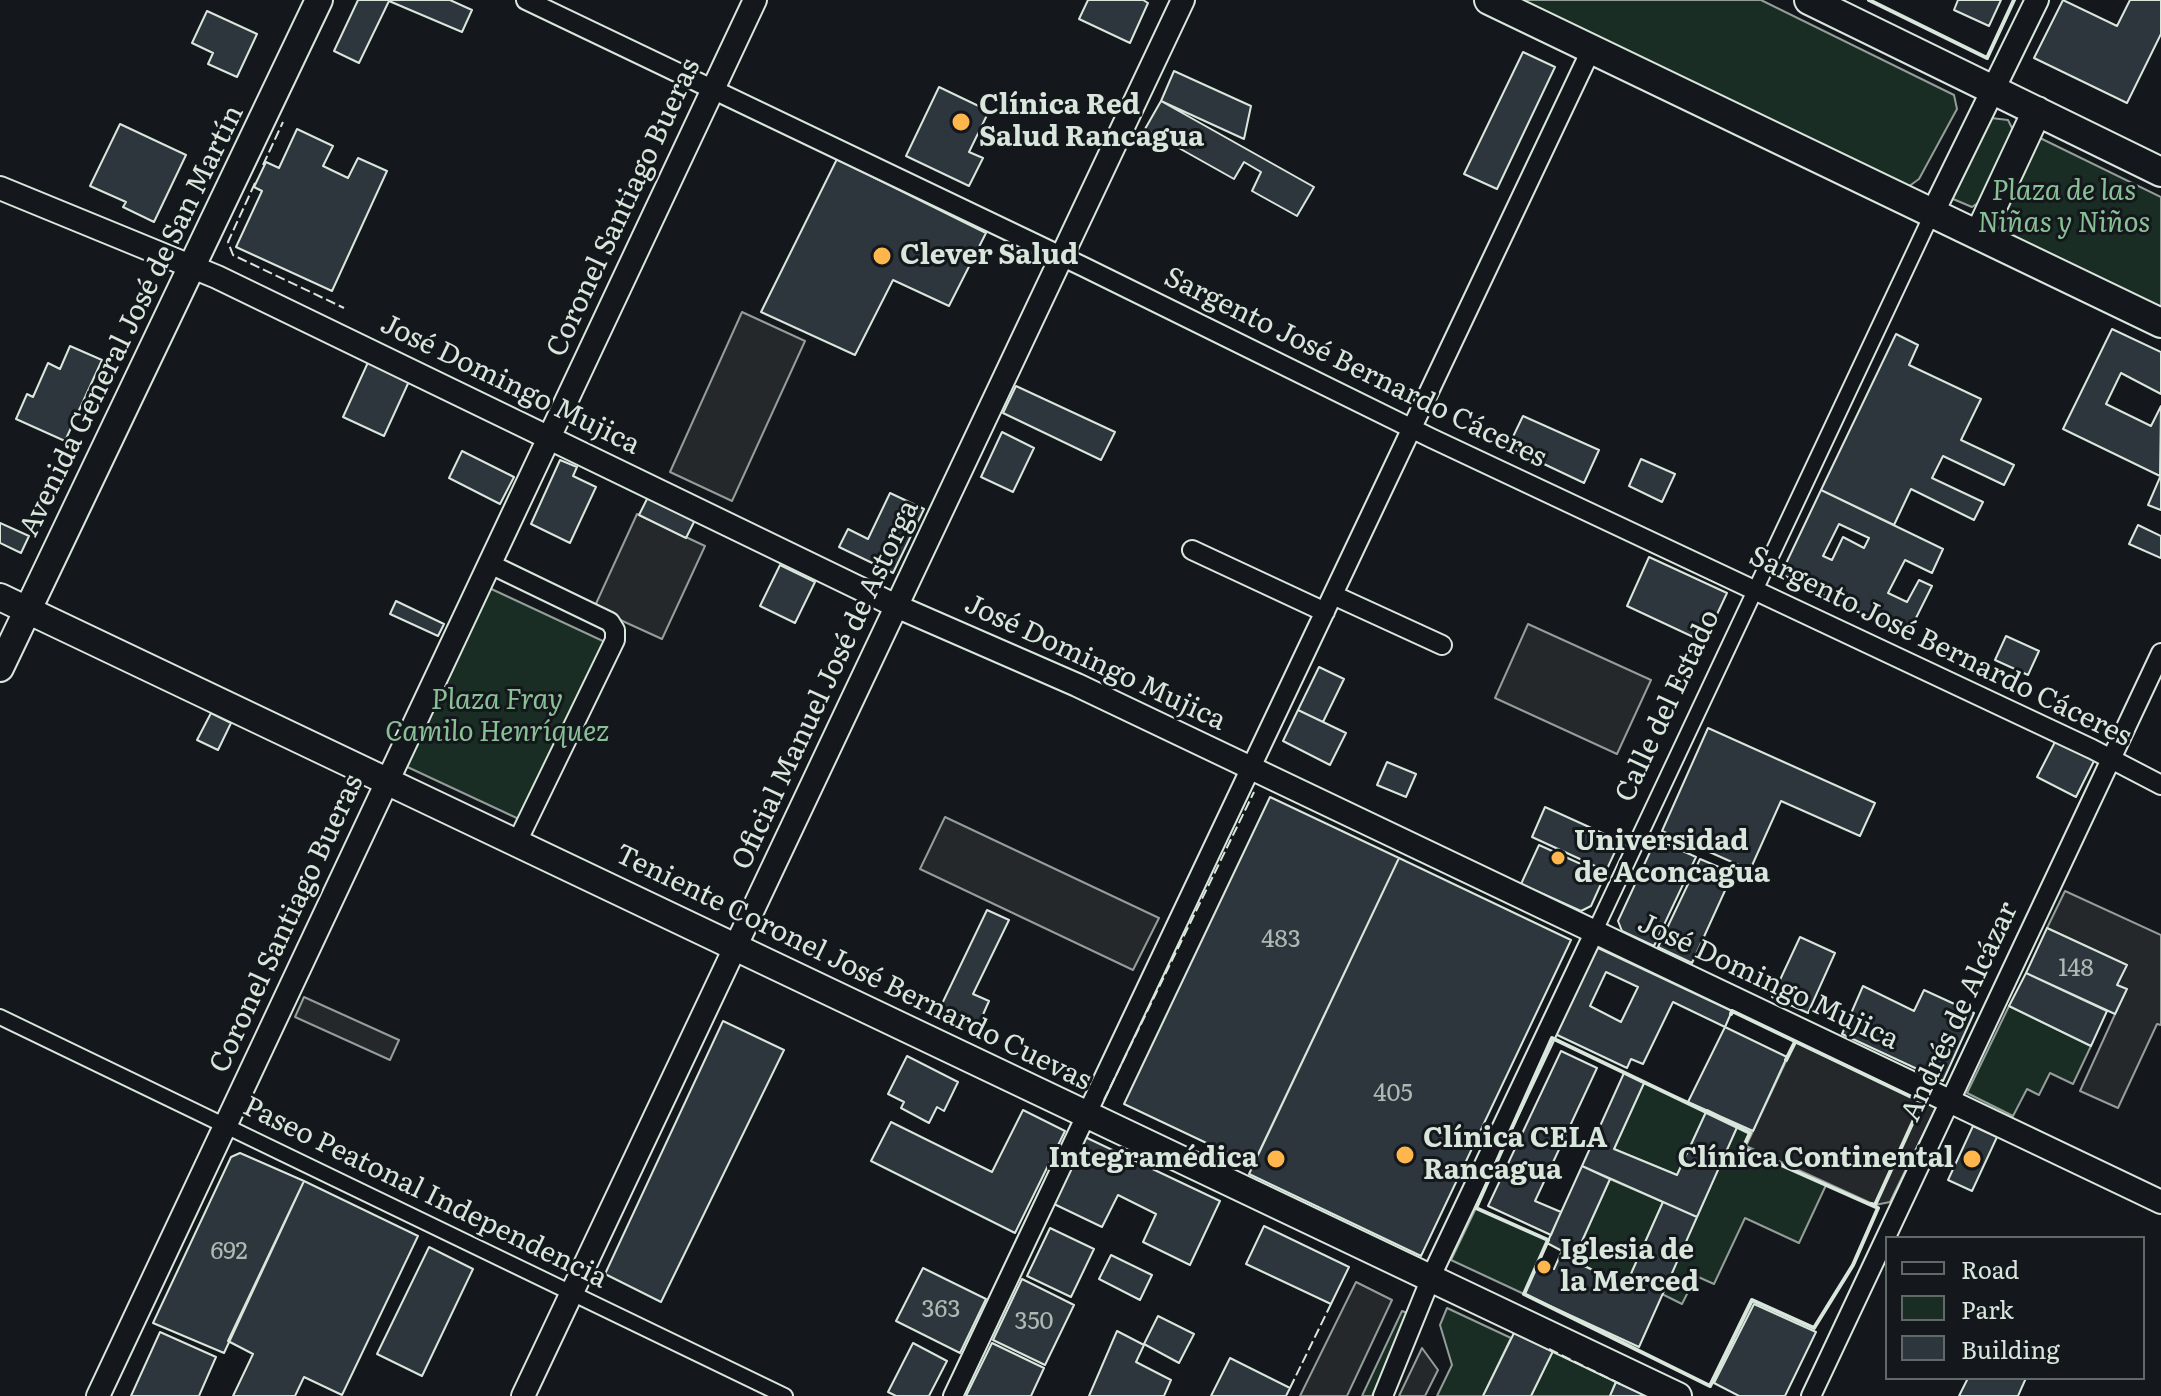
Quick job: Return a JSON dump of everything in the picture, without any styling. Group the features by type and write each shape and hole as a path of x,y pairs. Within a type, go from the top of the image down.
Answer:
{"main road":[{"name":"Avenida General José de San Martín","path":"0,668 319,0"},
{"path":"1489,0 2161,323"},
{"path":"1809,0 2161,172"},
{"path":"1979,235 2037,111"},
{"name":"Teniente Coronel José Bernardo Cuevas","path":"0,597 29,608 1678,1396"}],"street":[{"name":"Sargento José Bernardo Cáceres","path":"526,0 1412,428 2092,749 2161,785"},
{"name":"Coronel Santiago Bueras","path":"98,1396 755,0"},
{"name":"Oficial Manuel José de Astorga","path":"523,1396 1183,0"},
{"name":"Calle del Estado","path":"1383,1396 1432,1278 1991,87 2037,0"},
{"path":"953,1396 1591,50"},
{"name":"José Domingo Mujica","path":"0,188 194,267 896,606 1077,685 2161,1202"},
{"path":"1192,550 1325,612"},
{"path":"490,564 610,622 615,630 615,640 517,842"},
{"path":"1333,595 1442,645"},
{"name":"Andrés de Alcázar","path":"1886,1236 2161,653"},
{"name":"Paseo Peatonal Independencia","path":"0,1017 785,1396"},
{"name":"Andrés de Alcázar","path":"1811,1396 1885,1238"}],"green space":[{"path":"1512,0 1761,0 1954,95 1957,109 1919,179 1908,187"},
{"path":"1991,118 2008,120 2014,132 1981,201 1972,207 1953,199 1950,193"},
{"name":"Plaza de las Niñas y Niños","path":"2038,137 2161,197 2161,316 2000,237 1998,227"},
{"name":"Plaza Fray Camilo Henríquez","path":"485,586 605,642 521,820 401,764"},
{"path":"2009,1006 2091,1046 2073,1084 2050,1073 2039,1095 2027,1089 2013,1116 1967,1093"},
{"path":"1644,1083 1707,1110 1677,1175 1614,1149"},
{"path":"1738,1125 1753,1131 1747,1146 1827,1183 1799,1243 1745,1218 1714,1284 1696,1276 1682,1304 1662,1294"},
{"path":"1610,1179 1663,1202 1626,1285 1573,1261"},
{"path":"1476,1208 1548,1240 1524,1294 1451,1260"},
{"path":"1447,1308 1511,1338 1483,1396 1437,1396 1452,1365 1440,1325"},
{"path":"1402,1311 1410,1314 1372,1396 1362,1396"},
{"path":"1553,1351 1616,1382 1610,1396 1531,1396"}],"shaded area":[{"path":"742,312 805,341 732,501 670,472"},
{"path":"637,514 705,546 662,639 594,608"},
{"path":"1528,624 1651,680 1617,754 1495,698"},
{"path":"945,817 1159,918 1133,970 920,869"},
{"path":"2065,891 2161,935 2161,1025 2157,1024 2118,1108 2080,1091 2126,990 2117,985 2126,965 2047,928"},
{"path":"304,997 399,1040 390,1060 295,1017"},
{"path":"1795,1042 1936,1108 1890,1202 1875,1205 1746,1146"},
{"path":"1356,1282 1392,1300 1347,1396 1300,1396"},
{"path":"1422,1348 1438,1370 1425,1396 1399,1396"}],"building":[{"path":"358,0 450,0 472,10 462,32 389,1 359,63 334,51"},
{"path":"1088,0 1143,0 1148,3 1130,43 1079,19"},
{"path":"1958,0 2001,0 1989,26 1954,10"},
{"path":"2063,0 2117,26 2130,0 2161,0 2161,34 2127,103 2034,58"},
{"path":"207,11 257,34 237,77 208,64 213,53 192,43"},
{"path":"1523,52 1555,67 1497,189 1464,174"},
{"path":"1174,71 1251,106 1244,139 1161,101"},
{"path":"939,87 989,111 969,152 983,158 969,186 906,156"},
{"path":"1161,101 1314,187 1297,216 1252,191 1261,172 1244,162 1234,179 1145,129"},
{"path":"120,124 186,155 154,222 123,207 126,202 90,186"},
{"path":"297,129 333,146 323,166 348,178 358,158 387,171 332,291 236,247 262,191 254,187 266,162 279,168"},
{"name":"Clever Salud","path":"837,159 986,233 949,306 893,280 855,355 761,312"},
{"path":"2112,329 2161,352 2161,394 2121,373 2106,404 2151,426 2161,406 2160,476 2063,429"},
{"path":"1896,334 1918,345 1909,365 1981,399 1961,440 2014,465 2004,485 1943,456 1932,478 1983,502 1974,520 1911,489 1894,525 1821,490"},
{"path":"70,346 102,360 65,441 16,419 27,394 33,397 48,363 60,369"},
{"path":"370,358 411,377 384,436 343,417"},
{"path":"1016,386 1115,432 1101,460 1003,413"},
{"path":"1523,416 1599,450 1584,483 1508,447"},
{"path":"1002,432 1034,448 1013,492 981,477"},
{"path":"462,451 514,477 500,504 449,478"},
{"path":"1641,459 1675,474 1662,502 1629,486"},
{"path":"560,460 577,467 573,476 596,487 570,543 531,524"},
{"path":"2161,475 2161,510 2148,505"},
{"path":"1821,490 1943,549 1932,573 1905,560 1888,593 1907,602 1919,580 1932,586 1907,636 1781,574","holes":["1839,524 1869,538 1864,548 1843,537 1832,560 1823,556"]},
{"path":"650,493 697,516 686,538 639,515"},
{"path":"890,493 924,509 893,573 839,547 848,529 868,539"},
{"path":"0,523 29,536 21,553 0,543"},
{"path":"2138,525 2161,536 2161,558 2129,544"},
{"path":"1649,557 1727,593 1704,642 1627,606"},
{"path":"780,565 815,582 795,623 760,606"},
{"path":"396,601 444,624 438,636 390,614"},
{"path":"2006,636 2039,651 2028,675 1995,660"},
{"path":"1319,667 1344,679 1323,722 1298,710"},
{"path":"1298,710 1346,733 1330,765 1283,741"},
{"path":"211,713 231,723 218,750 197,740"},
{"path":"1708,728 1875,803 1860,836 1781,801 1750,870 1662,831"},
{"path":"2056,740 2095,759 2076,797 2037,777"},
{"path":"1387,762 1416,774 1406,797 1377,785"},
{"path":"1270,797 1399,858 1253,1165 1124,1104"},
{"path":"1545,807 1620,841 1606,871 1532,837"},
{"path":"1656,839 1696,857 1654,946 1622,931 1618,921"},
{"path":"1539,845 1605,875 1591,906 1581,911 1521,884"},
{"path":"1399,858 1571,940 1421,1256 1249,1174"},
{"path":"1700,859 1733,873 1692,963 1658,947"},
{"path":"987,910 1009,920 973,994 989,1001 978,1026 940,1008"},
{"path":"2047,928 2127,965 2117,985 2127,989 2115,1014 2026,973"},
{"path":"1800,937 1835,953 1808,1013 1772,997"},
{"path":"1596,947 1732,1011 1725,1027 1673,1002 1643,1064 1631,1059 1627,1068 1553,1033","holes":["1606,972 1638,987 1621,1022 1590,1006"]},
{"path":"2026,973 2107,1011 2091,1046 2009,1006"},
{"path":"1863,986 1914,1011 1924,990 1974,1013 1943,1081 1842,1034"},
{"path":"723,1021 784,1050 661,1302 605,1274"},
{"path":"1725,1027 1787,1057 1753,1131 1688,1102"},
{"path":"1561,1051 1597,1068 1535,1201 1561,1212 1551,1235 1488,1206"},
{"path":"907,1056 958,1082 944,1111 937,1107 929,1123 901,1108 904,1102 888,1094"},
{"path":"1624,1073 1644,1083 1614,1149 1677,1175 1707,1110 1738,1125 1697,1217 1582,1166"},
{"path":"1023,1110 1065,1131 1015,1233 871,1161 891,1122 992,1172"},
{"name":"Clínica Continental","path":"1973,1126 1997,1137 1972,1191 1948,1180"},
{"path":"1085,1137 1220,1201 1190,1265 1143,1242 1156,1214 1118,1195 1102,1227 1054,1204"},
{"path":"240,1153 304,1181 224,1353 153,1323 231,1157"},
{"path":"1582,1166 1610,1179 1573,1261 1626,1285 1663,1202 1697,1217 1639,1347 1524,1294"},
{"path":"304,1181 418,1236 342,1395 304,1377 295,1396 233,1396 253,1354 228,1341"},
{"path":"1264,1226 1349,1267 1331,1304 1246,1264"},
{"path":"1050,1228 1094,1249 1071,1297 1027,1276"},
{"path":"1547,1243 1562,1251 1554,1269 1538,1262"},
{"path":"429,1247 473,1269 422,1376 377,1354"},
{"path":"1111,1255 1152,1275 1140,1300 1099,1279"},
{"path":"923,1268 986,1299 960,1353 896,1321"},
{"path":"1022,1279 1074,1305 1045,1365 993,1340"},
{"path":"1754,1304 1816,1332 1785,1396 1739,1396 1714,1383"},
{"path":"1158,1316 1194,1334 1179,1363 1144,1344"},
{"path":"1117,1331 1144,1345 1136,1362 1171,1380 1164,1396 1089,1396"},
{"path":"160,1332 216,1357 199,1396 131,1396"},
{"path":"1514,1333 1553,1351 1531,1396 1483,1396"},
{"path":"913,1343 947,1361 929,1396 896,1396 888,1392"},
{"path":"992,1343 1044,1368 1031,1396 966,1396"},
{"path":"1230,1358 1290,1388 1286,1396 1211,1396"},
{"path":"1967,1380 2025,1380 2018,1396 1959,1396"},
{"path":"1616,1382 1646,1396 1610,1396"}],"fence":[{"path":"263,165 283,122"},
{"path":"255,183 228,242 233,255 344,308"},
{"path":"1104,1100 1254,792"},
{"path":"1290,1388 1331,1304"},
{"path":"1549,1349 1620,1384"}],"wall":[{"path":"1869,0 1987,58 2014,0"},
{"path":"1731,1014 1732,1011 1922,1102 1875,1205 1871,1204"},
{"path":"1552,1038 1750,1133 1743,1148 1878,1208 1853,1265 1814,1328 1752,1300 1710,1386 1524,1294 1548,1240 1476,1208 1552,1038"},
{"path":"1786,1060 1795,1042"}],"place":[{"name":"Clínica Red Salud Rancagua","path":"961,122"},
{"name":"Clever Salud","path":"882,256"},
{"name":"Universidad de Aconcagua","path":"1558,858"},
{"name":"Clínica CELA Rancagua","path":"1405,1155"},
{"name":"Integramédica","path":"1276,1159"},
{"name":"Clínica Continental","path":"1972,1159"},
{"name":"Iglesia de la Merced","path":"1544,1267"}]}
